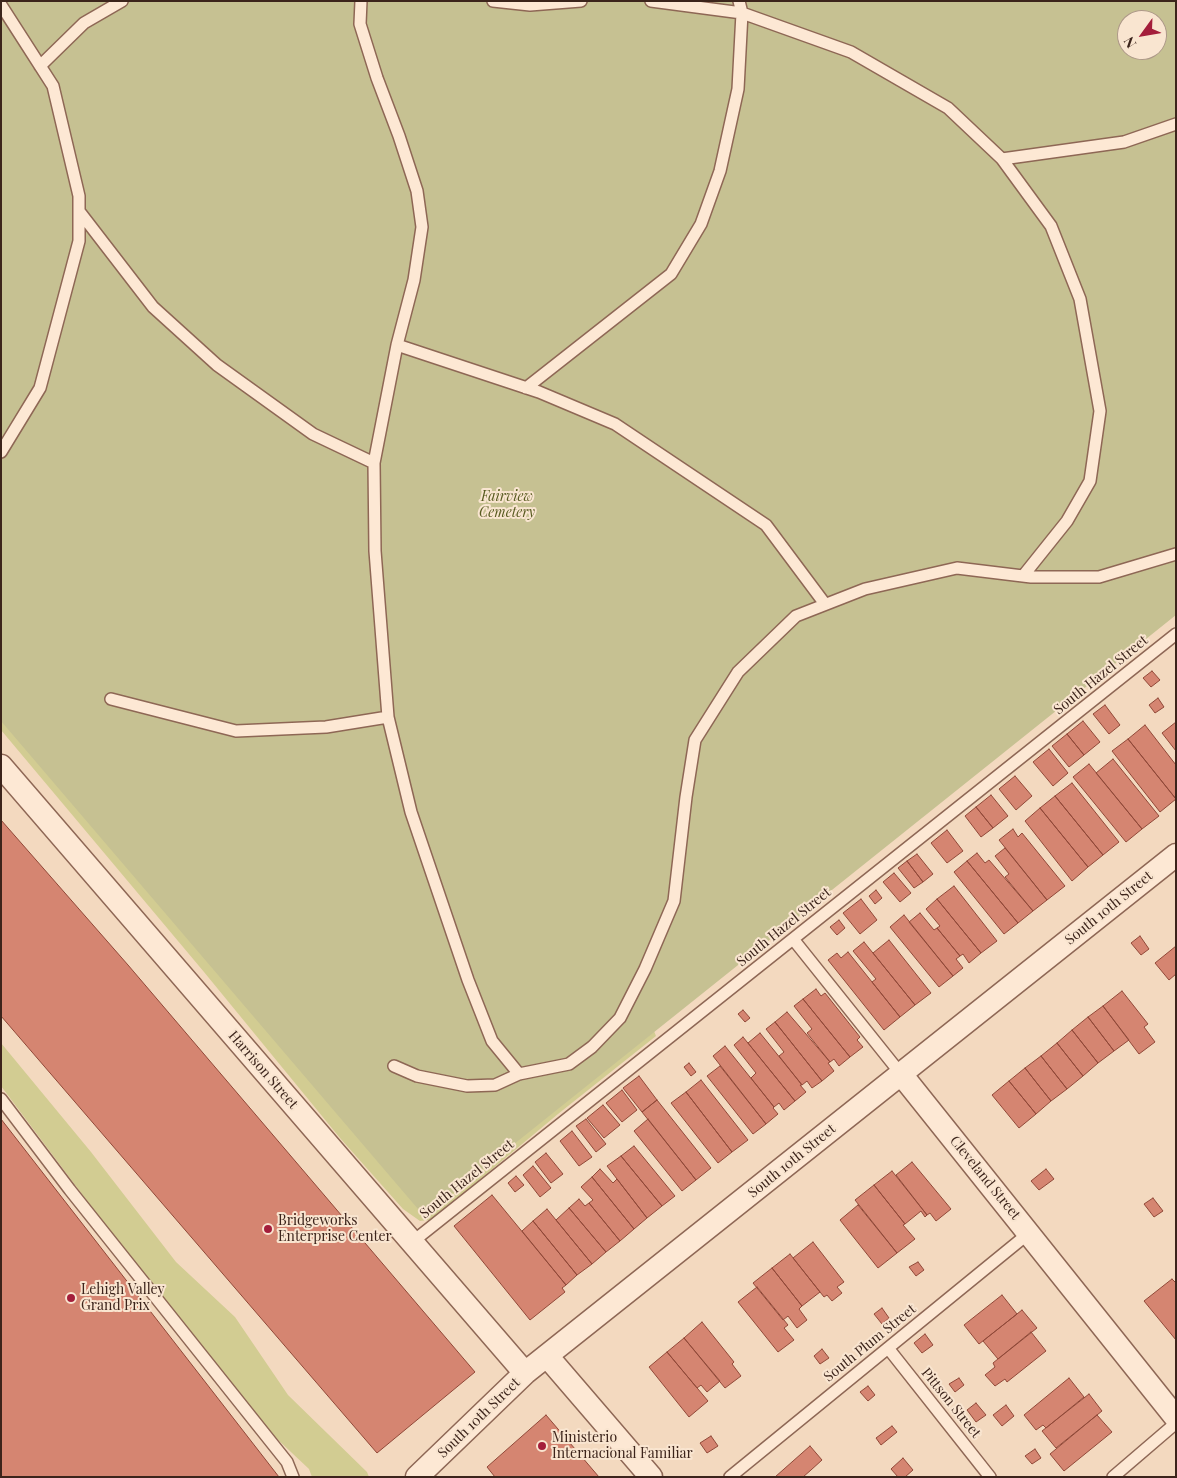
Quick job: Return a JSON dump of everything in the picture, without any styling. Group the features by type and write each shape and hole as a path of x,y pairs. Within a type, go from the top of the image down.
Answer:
{"street":[{"name":"Harrison Street","path":"1,766 525,1374"},
{"name":"South 10th Street","path":"422,1475 525,1374 1176,855"},
{"name":"Cleveland Street","path":"901,1074 1176,1418"},
{"path":"547,1356 651,1477"}],"lane":[{"path":"40,66 84,23 122,1"},
{"path":"361,1 360,24 376,78 399,136 417,192 422,228 414,280 397,344 374,464 375,551 388,717 411,812 468,980 492,1041 519,1074"},
{"path":"493,1 530,5 581,1"},
{"path":"651,1 741,7 851,52 948,108 1002,159 1051,226 1080,299 1100,411 1090,481 1067,521 1022,576"},
{"path":"1,5 53,86 79,196 79,241 40,388 1,452"},
{"path":"526,388 671,274 701,224 720,171 738,89 741,7"},
{"path":"1002,159 1124,142 1176,124"},
{"path":"79,211 153,307 217,365 313,434 374,464"},
{"path":"397,344 526,388 615,424 766,525 825,604"},
{"path":"394,1066 418,1076 466,1086 495,1085 519,1074 569,1064 592,1047 620,1018 645,969 674,901 686,797 695,740 738,672 796,616 865,589 957,568 1022,576 1100,577 1176,554"},
{"name":"South Hazel Street","path":"411,1243 1176,634"},
{"path":"111,699 236,731 326,726 388,717"},
{"name":"Cleveland Street","path":"794,939 901,1074"},
{"path":"1,1100 76,1198 287,1462 293,1477"},
{"name":"South Plum Street","path":"730,1477 1029,1234"},
{"name":"Pittson Street","path":"888,1348 990,1477"},
{"path":"1113,1477 1176,1423"}],"shaded area":[{"path":"1,697 652,1026 656,1036 558,1114 441,1212 429,1220 420,1221 403,1209 340,1138 1,730"},
{"path":"1,1043 91,1152 176,1262 235,1317 288,1395 367,1472 369,1477 312,1477 309,1469 275,1437 123,1249 1,1086"}],"green space":[{"name":"Fairview Cemetery","path":"1,1 1176,1 1176,615 424,1216 1,721"}],"building":[{"path":"1152,671 1160,680 1151,687 1143,678"},
{"path":"1158,698 1164,707 1155,713 1149,705"},
{"path":"1105,705 1120,725 1109,734 1093,714"},
{"path":"1083,721 1100,742 1084,755 1067,734"},
{"path":"1176,722 1176,751 1162,733"},
{"path":"1145,725 1176,765 1176,799 1128,739"},
{"path":"1067,734 1084,755 1069,767 1052,746"},
{"path":"1128,739 1176,799 1160,812 1112,751"},
{"path":"1049,749 1068,773 1053,786 1033,762"},
{"path":"1113,759 1159,816 1142,829 1096,773"},
{"path":"1089,764 1142,829 1126,842 1073,777"},
{"path":"1015,776 1032,796 1016,810 999,789"},
{"path":"1072,783 1119,842 1103,855 1055,796"},
{"path":"991,795 1008,816 993,828 976,807"},
{"path":"1055,796 1103,855 1088,867 1040,808"},
{"path":"976,807 993,828 981,837 965,816"},
{"path":"1040,808 1088,867 1072,881 1025,821"},
{"name":"Bridgeworks Enterprise Center","path":"1,820 128,965 475,1372 377,1453 1,1016"},
{"path":"1013,829 1018,837 1022,833 1065,886 1047,900 999,840"},
{"path":"947,830 963,851 947,863 931,843"},
{"path":"1005,848 1047,900 1033,911 1005,877 1009,874 995,856"},
{"path":"977,853 985,863 989,860 1033,911 1018,923 967,861"},
{"path":"917,854 933,874 923,882 907,861"},
{"path":"907,861 923,882 914,888 898,868"},
{"path":"967,861 1018,923 1004,934 954,872"},
{"path":"894,873 911,893 900,902 883,882"},
{"path":"954,886 997,941 981,953 937,899"},
{"path":"876,890 882,898 875,904 869,896"},
{"path":"861,899 877,920 860,934 843,913"},
{"path":"937,899 981,953 969,963 963,954 960,956 937,928 940,926 926,909"},
{"path":"920,913 934,930 937,928 960,956 956,959 963,968 953,976 909,922"},
{"path":"904,915 953,976 939,987 890,927"},
{"path":"839,920 845,928 837,935 830,927"},
{"path":"1140,936 1149,949 1141,955 1131,943"},
{"path":"889,940 931,993 915,1005 873,953"},
{"path":"864,942 915,1005 900,1017 872,982 876,979 853,951"},
{"path":"1176,946 1176,974 1169,980 1155,963"},
{"path":"848,952 900,1017 884,1030 828,960 837,953 841,958"},
{"path":"816,989 821,996 825,993 860,1037 857,1040 863,1047 850,1057 803,999"},
{"path":"1122,991 1148,1024 1144,1027 1155,1042 1139,1054 1103,1006"},
{"path":"803,999 850,1057 839,1066 834,1059 830,1062 807,1033 812,1029 794,1006"},
{"path":"1103,1006 1129,1040 1114,1051 1088,1017"},
{"path":"743,1010 750,1018 745,1022 738,1014"},
{"path":"787,1012 830,1062 828,1063 834,1071 822,1081 775,1022"},
{"path":"1088,1017 1114,1051 1098,1063 1072,1030"},
{"path":"775,1022 822,1081 812,1088 807,1081 802,1085 779,1056 784,1052 766,1029"},
{"path":"1072,1030 1098,1063 1083,1076 1057,1043"},
{"path":"760,1033 806,1092 795,1101 748,1043"},
{"path":"743,1037 795,1101 784,1110 779,1103 774,1107 751,1078 756,1073 734,1045"},
{"path":"1057,1043 1083,1076 1067,1089 1041,1056"},
{"path":"725,1046 778,1114 766,1124 713,1056"},
{"path":"1041,1056 1067,1089 1051,1101 1025,1068"},
{"path":"689,1063 696,1072 691,1076 684,1067"},
{"path":"720,1066 766,1124 753,1134 707,1076"},
{"path":"1025,1068 1051,1101 1036,1114 1009,1081"},
{"path":"639,1076 657,1100 642,1112 623,1088"},
{"path":"701,1080 748,1140 732,1152 686,1092"},
{"path":"1009,1081 1036,1114 1019,1128 992,1095"},
{"path":"622,1090 637,1110 622,1122 606,1103"},
{"path":"686,1092 732,1152 718,1163 671,1103"},
{"path":"657,1100 711,1168 696,1180 642,1112"},
{"path":"603,1105 620,1125 604,1138 587,1118"},
{"name":"Lehigh Valley Grand Prix","path":"1,1119 279,1477 1,1477"},
{"path":"586,1119 606,1144 596,1152 576,1126"},
{"path":"648,1119 696,1180 682,1191 634,1131"},
{"path":"572,1131 592,1157 579,1166 560,1141"},
{"path":"634,1146 675,1196 662,1206 621,1156"},
{"path":"546,1153 563,1174 551,1183 535,1162"},
{"path":"621,1156 662,1206 647,1218 607,1166"},
{"path":"912,1162 951,1209 936,1221 930,1213 927,1215 896,1175"},
{"path":"533,1166 551,1188 540,1197 523,1175"},
{"path":"600,1169 613,1183 617,1179 647,1218 634,1229 592,1177"},
{"path":"1046,1169 1054,1179 1039,1190 1031,1181"},
{"path":"892,1171 927,1215 925,1217 921,1211 905,1224 874,1185"},
{"path":"516,1176 524,1185 515,1192 508,1183"},
{"path":"592,1177 634,1229 620,1241 589,1203 593,1200 581,1187"},
{"path":"874,1185 915,1239 897,1253 855,1200"},
{"path":"492,1195 566,1285 562,1288 565,1292 530,1320 454,1226"},
{"path":"1153,1198 1163,1211 1154,1217 1144,1204"},
{"path":"579,1199 585,1206 589,1203 620,1241 606,1252 569,1208"},
{"path":"858,1205 897,1253 878,1268 840,1220"},
{"path":"569,1208 606,1252 592,1264 556,1220"},
{"path":"547,1209 592,1264 577,1275 533,1221"},
{"path":"533,1221 577,1275 566,1285 522,1231"},
{"path":"813,1242 844,1282 837,1287 842,1293 832,1301 827,1295 824,1297 793,1258"},
{"path":"790,1254 820,1292 802,1306 772,1268"},
{"path":"918,1262 924,1270 916,1276 909,1267"},
{"path":"772,1268 802,1306 799,1309 807,1320 797,1328 788,1316 783,1320 753,1283"},
{"path":"1172,1279 1176,1283 1176,1340 1144,1301"},
{"path":"757,1287 788,1325 784,1328 794,1340 778,1352 738,1302"},
{"path":"1002,1295 1017,1314 979,1344 964,1325"},
{"path":"882,1308 889,1318 882,1324 874,1314"},
{"path":"1022,1310 1037,1328 998,1359 983,1341"},
{"path":"702,1322 734,1362 732,1364 741,1376 725,1388 684,1338"},
{"path":"1031,1332 1046,1351 1007,1382 1005,1379 995,1386 985,1375 995,1367 993,1363"},
{"path":"925,1334 933,1345 922,1353 914,1343"},
{"path":"684,1338 720,1381 707,1392 701,1385 697,1388 667,1352"},
{"path":"822,1349 829,1358 820,1364 814,1356"},
{"path":"667,1352 708,1401 689,1417 649,1367"},
{"path":"959,1378 964,1385 955,1392 949,1384"},
{"path":"1069,1378 1084,1397 1046,1428 1043,1425 1036,1430 1024,1415"},
{"path":"868,1386 875,1395 868,1401 860,1392"},
{"path":"1089,1394 1102,1411 1056,1448 1042,1431"},
{"path":"976,1403 986,1415 976,1422 967,1410"},
{"path":"1006,1405 1014,1416 1002,1426 993,1415"},
{"name":"Ministerio Internacional Familiar","path":"546,1415 599,1477 495,1477 487,1467"},
{"path":"1097,1415 1112,1432 1064,1471 1050,1454"},
{"path":"892,1426 897,1432 881,1445 876,1438"},
{"path":"711,1436 718,1446 707,1453 700,1443"},
{"path":"810,1446 822,1460 811,1470 803,1477 775,1477"},
{"path":"1035,1449 1041,1458 1032,1464 1025,1456"},
{"path":"903,1458 913,1470 905,1477 898,1477 891,1469"}],"place":[{"name":"Bridgeworks Enterprise Center","path":"268,1229"},
{"name":"Lehigh Valley Grand Prix","path":"71,1298"},
{"name":"Ministerio Internacional Familiar","path":"542,1446"}]}
